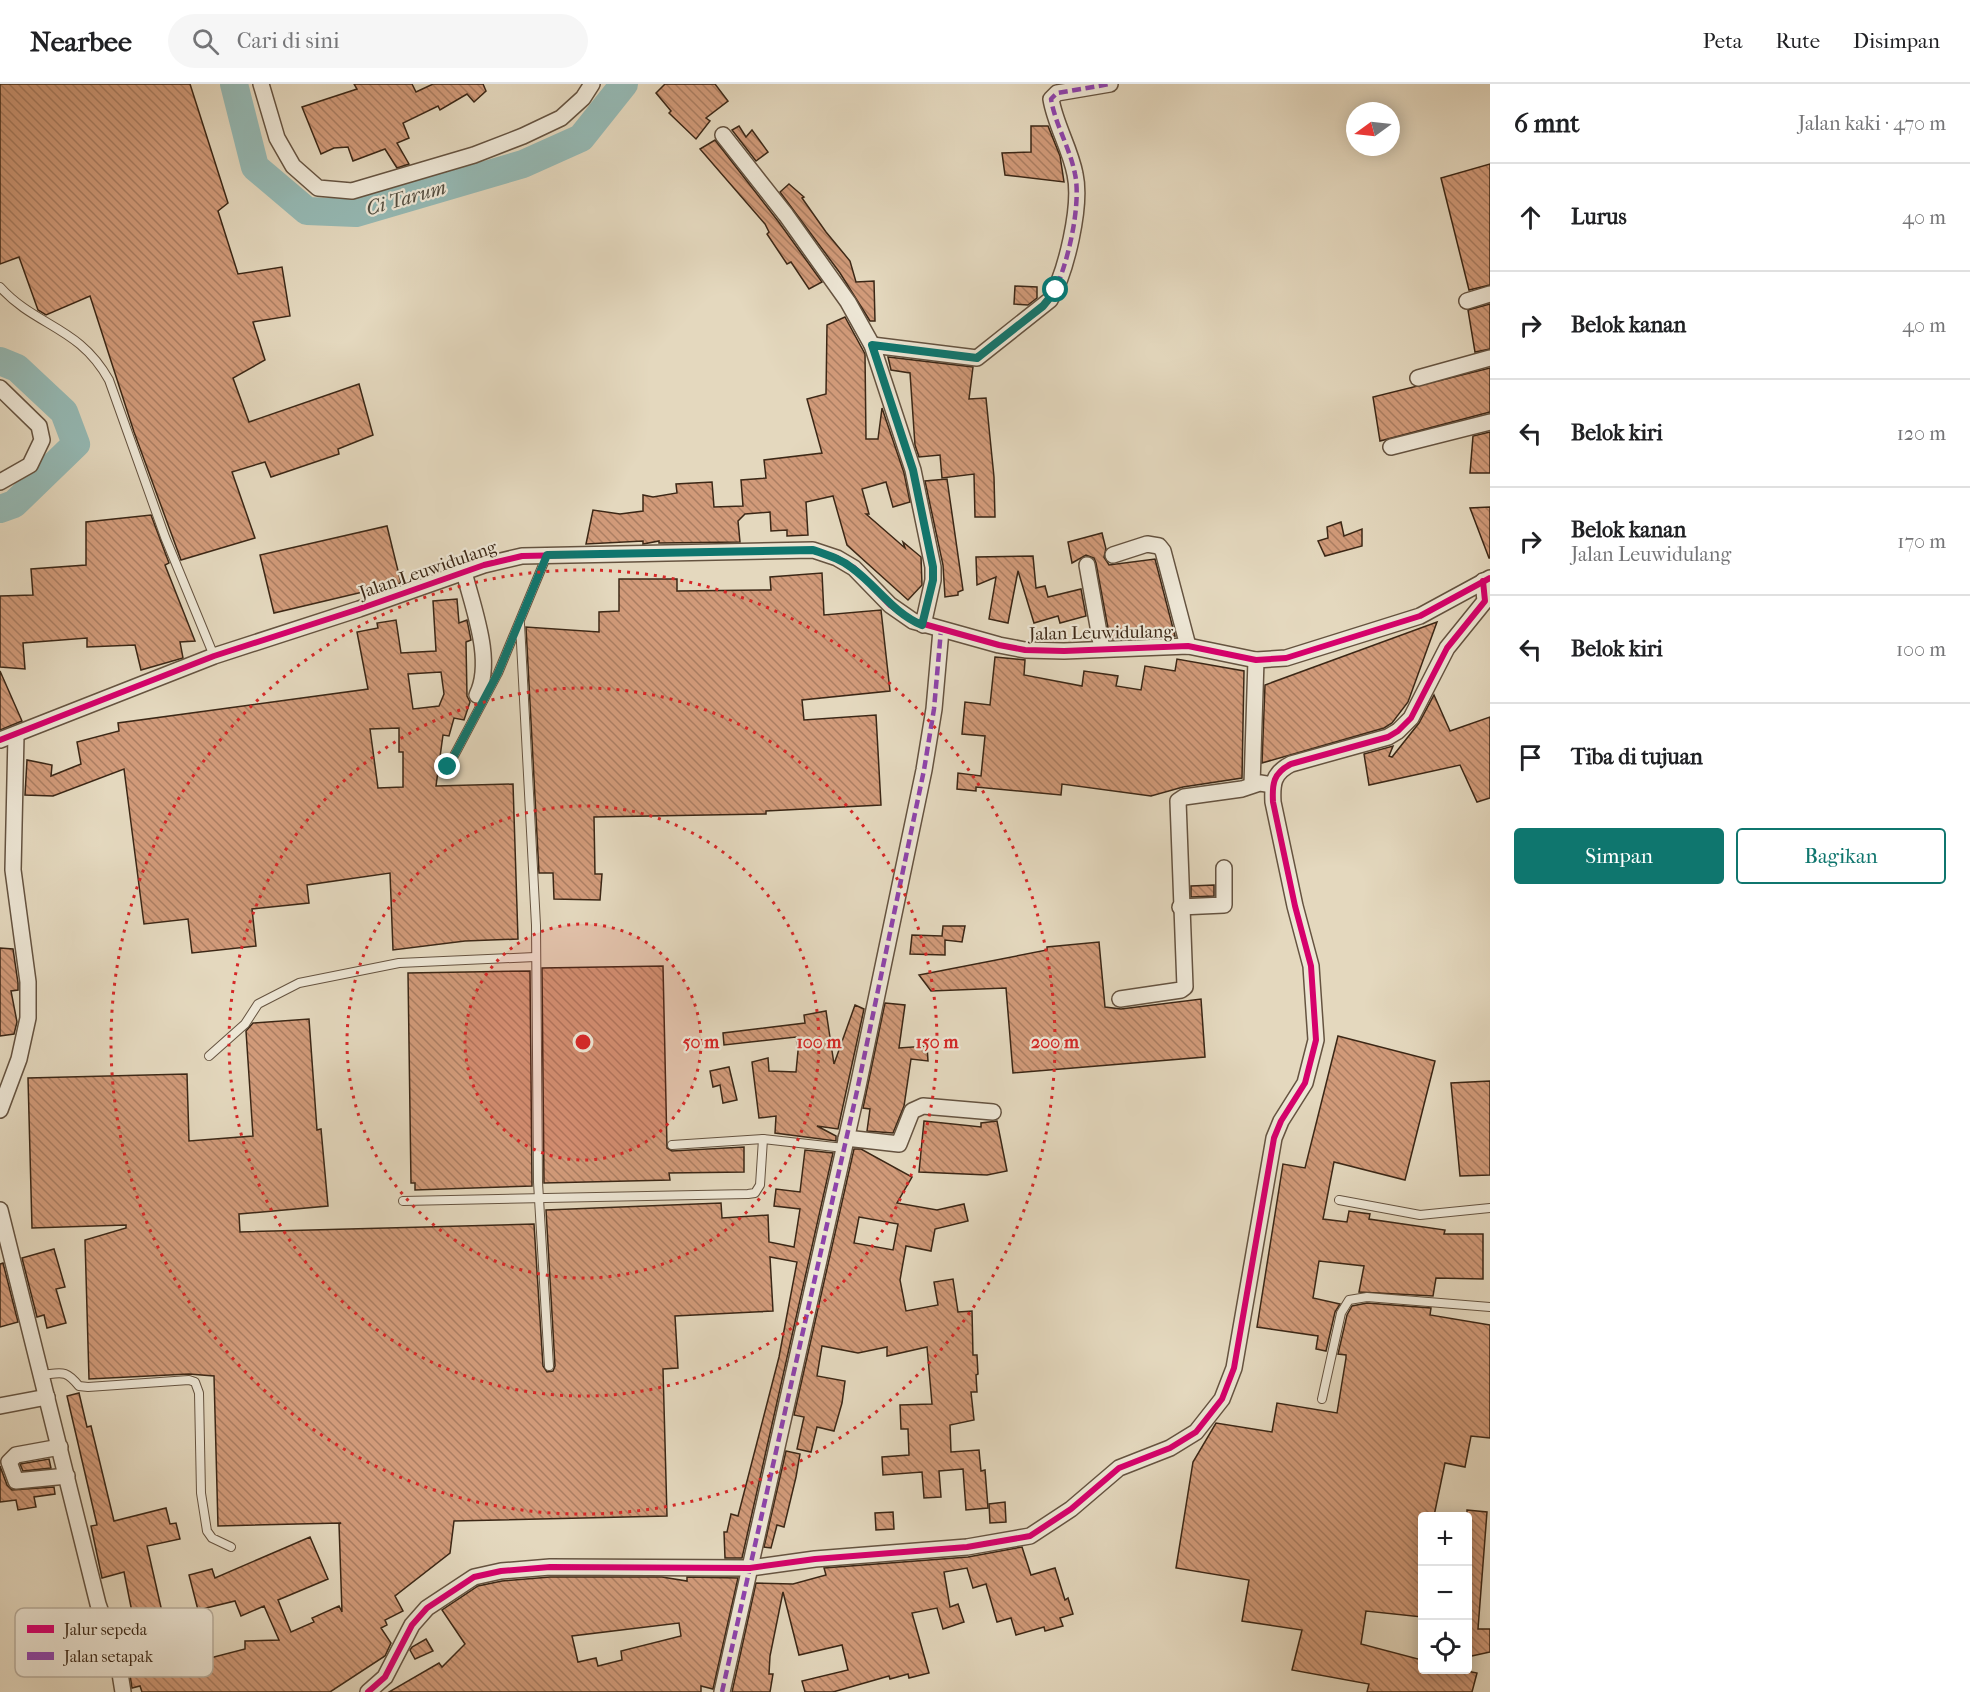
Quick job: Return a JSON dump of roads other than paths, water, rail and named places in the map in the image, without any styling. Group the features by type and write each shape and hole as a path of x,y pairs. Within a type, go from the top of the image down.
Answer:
{"street":[{"path":"261,84 277,138 293,166 318,188 352,191 474,155 523,136 561,118 583,98 592,84"},
{"path":"872,345 977,358 1050,300 1056,290 1072,230 1076,197 1076,176 1051,99 1058,93 1110,84"},
{"path":"723,135 793,225 848,302 872,345 913,470 933,567 933,580 922,625"},
{"path":"1467,301 1490,294"},
{"path":"1419,378 1490,358"},
{"path":"0,388 39,426 42,440 30,465 0,482"},
{"path":"1391,447 1490,422"},
{"path":"1113,555 1147,544 1159,546 1163,551 1188,646"},
{"name":"Jalan Leuwidulang","path":"0,740 126,688 214,656 501,560 547,555 813,550 837,558 854,568 890,605 922,625 941,630 1025,650 1188,646 1256,660 1287,658 1420,616 1486,585"},
{"path":"1087,565 1102,649"},
{"path":"464,572 484,660 483,682 477,695"},
{"path":"1120,999 1184,988 1178,801 1184,797 1263,784 1291,764 1388,737 1405,725 1447,648 1485,601 1486,585"},
{"path":"722,1692 845,1143 924,771 934,709 941,630"},
{"path":"368,1692 385,1677 412,1625 427,1608 474,1577 501,1571 550,1567 752,1558 815,1559 967,1547 1019,1540 1030,1536 1071,1509 1119,1468 1184,1441 1196,1432 1222,1399 1234,1368 1274,1138 1281,1121 1305,1083 1316,1040 1311,966 1295,906 1273,802 1263,784 1256,660"},
{"path":"0,1110 22,1052 28,1017 28,982 13,870 16,735"},
{"path":"1180,907 1224,905 1224,868"},
{"path":"845,1143 899,1144 912,1111 923,1106 993,1113"},
{"path":"0,1210 99,1608"},
{"path":"0,1406 47,1397"},
{"path":"60,1447 16,1455 9,1462 16,1481 67,1476"},
{"path":"121,1677 123,1692"}],"lane":[{"path":"0,287 13,302 72,336 101,365 109,380 165,537 214,656"},
{"path":"448,767 498,673 547,555"},
{"path":"520,624 535,957 538,1182 541,1199 549,1366"},
{"path":"209,1056 245,1024 258,1004 299,984 399,963 535,957"},
{"path":"672,1145 763,1139 845,1143"},
{"path":"403,1201 755,1193 760,1185 763,1139"},
{"path":"1339,1200 1420,1215 1490,1208"},
{"path":"1322,1399 1341,1313 1349,1300 1367,1297 1490,1307"},
{"path":"41,1375 66,1372 72,1375 79,1386 88,1387 189,1380 195,1382 199,1393 204,1519 212,1538 231,1547"}],"waterway":[{"name":"Ci Tarum","path":"234,84 255,167 307,211 356,213 523,164 581,138 624,84"},
{"name":"Ci Tarum","path":"0,361 17,368 64,412 76,444 14,504 0,509"}]}
